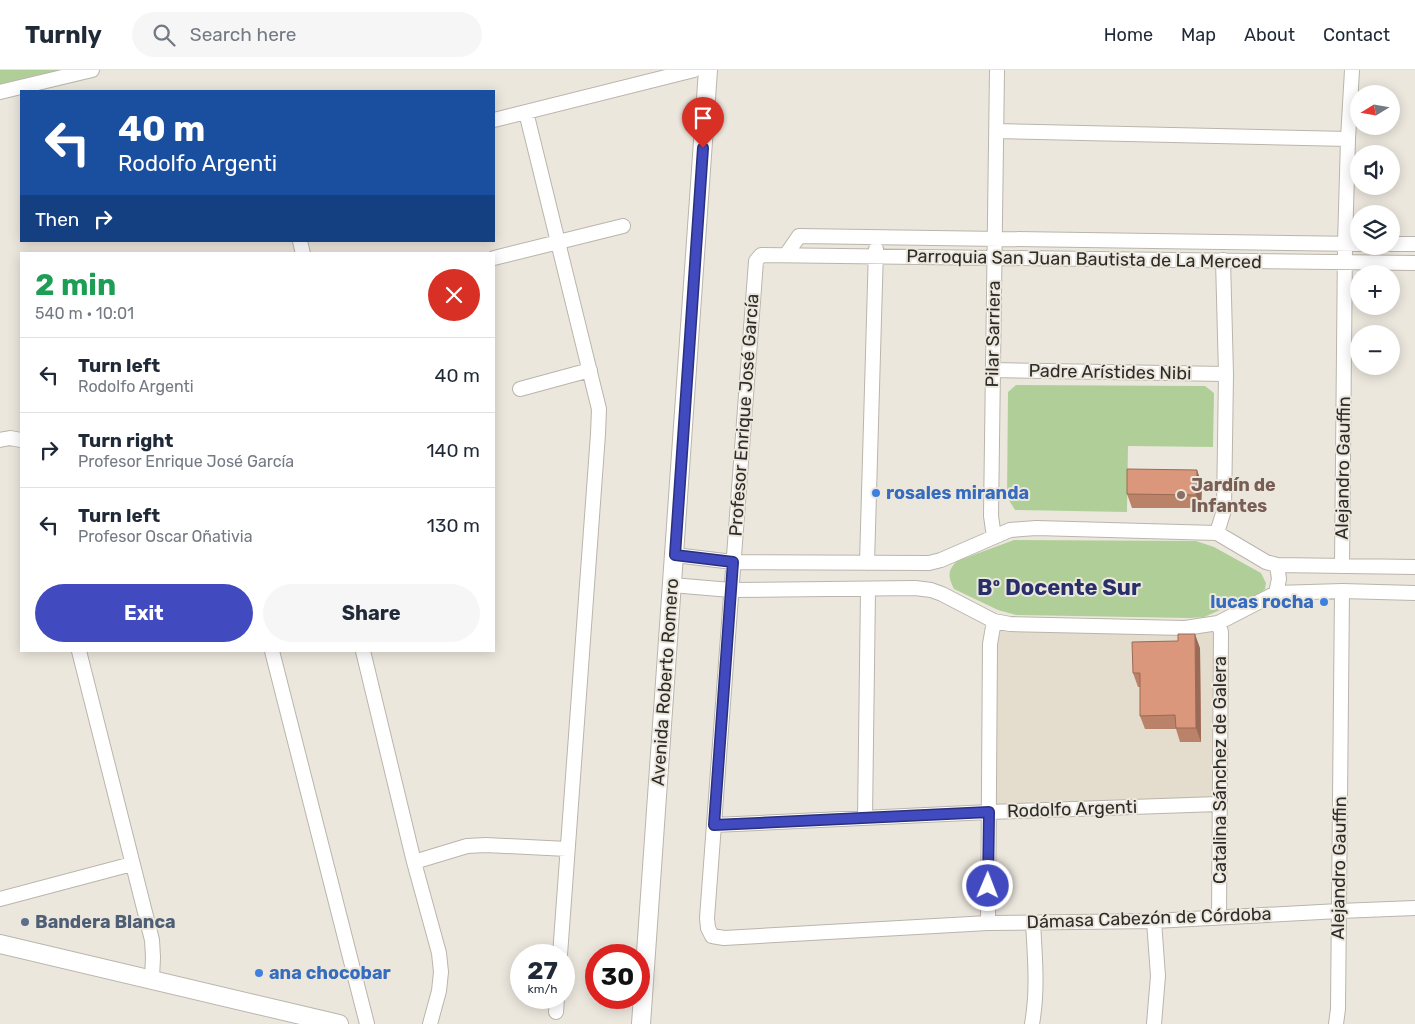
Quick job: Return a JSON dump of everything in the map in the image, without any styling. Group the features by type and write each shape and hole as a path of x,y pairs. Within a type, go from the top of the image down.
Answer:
{"main road":[{"name":"Avenida Roberto Romero","path":"641,1024 708,70"},
{"path":"0,944 339,1024"}],"street":[{"path":"0,92 92,70"},
{"path":"495,120 694,70"},
{"name":"Pilar Sarriera","path":"994,537 991,516 997,70"},
{"name":"Alejandro Gauffin","path":"1351,205 1348,138 1352,70"},
{"path":"526,112 598,408 598,434 561,944"},
{"path":"996,132 1348,138"},
{"path":"495,258 623,226"},
{"path":"786,255 799,236 1350,244"},
{"path":"867,563 876,237"},
{"path":"1400,244 1415,244"},
{"name":"Alejandro Gauffin","path":"1342,565 1345,262 1350,249"},
{"name":"Parroquia San Juan Bautista de La Merced","path":"756,261 761,255 786,255 1415,263"},
{"path":"1217,533 1224,510 1226,374 1223,260"},
{"name":"Profesor Enrique José García","path":"708,928 707,918 756,261"},
{"path":"520,389 590,370"},
{"name":"Padre Arístides Nibi","path":"993,370 1226,374"},
{"path":"0,440 10,438 20,440"},
{"path":"675,555 733,562 929,563 941,560 1010,530 1036,528 1217,533 1266,562 1277,565 1415,567"},
{"path":"929,563 926,579 930,590"},
{"path":"1276,593 1279,578 1277,565"},
{"path":"672,585 731,590 915,588 942,594 994,621 1010,624 1184,628 1218,623 1276,593 1342,591 1415,593"},
{"path":"864,818 868,589"},
{"name":"Alejandro Gauffin","path":"1336,1024 1338,1009 1342,591"},
{"path":"988,923 990,644 994,621"},
{"name":"Catalina Sánchez de Galera","path":"1218,623 1221,632 1219,917"},
{"path":"79,652 152,940 152,979"},
{"path":"272,652 367,1024"},
{"path":"363,652 414,862 439,953 441,972 439,991 430,1024"},
{"name":"Rodolfo Argenti","path":"714,825 989,812 1219,804"},
{"path":"414,862 467,846 567,849"},
{"path":"0,899 132,864"},
{"name":"Dámasa Cabezón de Córdoba","path":"708,928 712,936 724,938 988,923 1154,921 1415,908"},
{"path":"1154,921 1158,976 1154,1024"},
{"path":"1032,1024 1037,978 1033,923"}],"shaded area":[{"path":"994,621 1218,623 1219,804 990,811"}],"green space":[{"path":"0,70 83,70 0,91"},
{"path":"1016,385 1205,386 1214,393 1213,447 1128,446 1127,512 1015,510 1007,497 1008,392"},
{"path":"1014,540 1196,541 1214,547 1261,573 1266,583 1265,589 1260,593 1204,617 1190,618 1016,615 998,610 954,589 950,571 957,561"}],"building":[{"path":"1127,469 1197,470 1196,495 1127,494"},
{"path":"1178,634 1195,634 1196,728 1176,728 1175,715 1140,716 1140,673 1133,673 1132,642 1178,641"}],"place":[{"name":"rosales miranda","path":"876,493"},
{"name":"Jardín de Infantes","path":"1181,495"},
{"name":"lucas rocha","path":"1324,602"},
{"name":"Bandera Blanca","path":"25,922"},
{"name":"ana chocobar","path":"259,973"}],"district":[{"name":"Bº Docente Sur","path":"1059,587"}],"route":[{"path":"703,148 675,555 733,562 714,825 989,812 988,886"}]}
